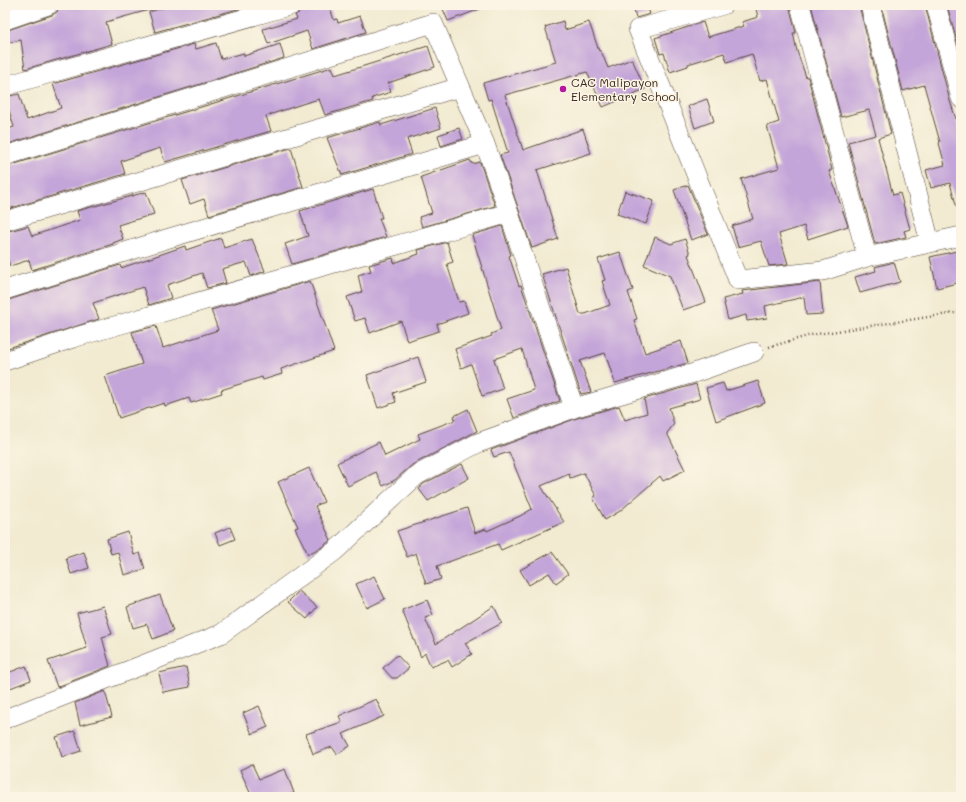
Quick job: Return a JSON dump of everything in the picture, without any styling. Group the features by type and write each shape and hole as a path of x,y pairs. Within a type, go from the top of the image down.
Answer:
{"street":[{"path":"5,20 48,5"},
{"path":"5,86 292,5"},
{"path":"723,5 638,28 738,280 824,271 867,257 961,236"},
{"path":"800,5 867,257"},
{"path":"870,5 930,243"},
{"path":"936,5 961,98"},
{"path":"5,156 433,23 485,144 574,408"},
{"path":"5,221 460,87"},
{"path":"5,290 166,239 485,144"},
{"path":"5,361 76,337 509,213"},
{"path":"5,719 221,634 335,551 417,476 478,443 574,408 694,373 754,352"}],"path":[{"path":"754,352 811,335 961,312"}],"building":[{"path":"59,5 151,5 152,9 106,22 112,44 25,69 21,40 5,43 5,31 52,15 57,12"},
{"path":"172,5 252,5 155,32 149,12"},
{"path":"303,5 329,5 334,20 337,19 338,23 360,16 366,32 313,49 307,31 268,44 263,29 297,19 295,15 300,12"},
{"path":"454,5 488,6 448,21 443,9"},
{"path":"633,5 647,5 650,14 636,18"},
{"path":"755,5 789,5 796,33 793,33 797,51 806,77 808,77 832,170 829,171 848,226 808,239 804,226 779,234 788,264 769,266 761,241 738,247 732,226 753,219 741,179 779,168 767,126 779,122 767,79 760,81 752,54 727,62 724,53 688,64 688,66 670,72 664,53 660,54 655,38 703,22 708,37 744,26 742,22 758,17"},
{"path":"811,5 859,5 891,134 878,138 893,195 900,193 910,229 904,231 906,237 875,244 848,142 876,135 869,110 841,117"},
{"path":"881,5 925,5 950,101 961,134 961,208 957,208 950,183 931,188 926,170 945,165 940,142 924,85 903,91"},
{"path":"947,5 961,5 960,53"},
{"path":"563,21 565,30 589,22 599,51 601,51 608,68 632,59 645,89 603,107 587,72 505,95 523,150 583,129 591,153 537,170 558,239 532,248 500,155 508,153 491,99 488,100 483,83 556,62 545,27"},
{"path":"216,43 221,59 244,53 244,56 280,44 284,58 8,144 5,130 14,127 5,97 19,94 27,120 61,108 53,84 194,44 196,49"},
{"path":"428,46 435,67 388,83 391,92 372,98 373,101 325,115 319,99 305,103 266,116 271,131 165,162 160,148 121,161 125,174 5,210 5,167 332,67 335,75"},
{"path":"707,99 714,121 695,128 688,106"},
{"path":"435,108 441,128 407,139 412,154 342,175 327,138 380,122 381,125"},
{"path":"459,128 463,139 441,146 438,135"},
{"path":"291,148 303,187 209,215 204,199 190,204 182,180"},
{"path":"470,160 472,164 480,162 495,206 422,227 419,217 432,213 421,177"},
{"path":"688,185 708,234 691,240 674,190"},
{"path":"373,189 382,218 379,218 386,237 292,264 285,244 308,236 300,211"},
{"path":"625,191 654,201 646,224 617,214"},
{"path":"146,192 154,214 118,225 123,239 113,244 32,270 29,260 10,266 5,252 5,232 28,226 32,236 80,220 77,211"},
{"path":"502,226 511,255 509,256 519,286 521,285 560,401 514,418 507,399 534,390 522,349 494,359 503,389 482,396 471,364 461,368 455,349 492,336 491,334 501,330 472,235"},
{"path":"655,237 671,244 685,239 690,254 688,255 706,302 683,310 670,276 644,265"},
{"path":"221,238 224,248 252,239 265,271 251,276 246,262 222,269 226,283 207,288 202,273 167,285 171,298 149,305 143,287 93,303 99,319 5,349 5,301 120,265 121,268 185,246 186,250"},
{"path":"447,242 453,262 447,264 459,302 464,301 468,313 437,324 439,331 407,341 401,321 370,333 365,318 355,321 347,297 362,292 358,275 371,271 369,265 393,258 394,263 419,254 418,250"},
{"path":"961,250 961,282 937,288 930,257"},
{"path":"620,252 633,290 628,292 637,319 634,320 645,353 681,341 688,363 615,383 605,353 580,361 591,392 581,394 542,274 566,267 580,314 585,314 610,305 602,281 605,280 598,259"},
{"path":"894,262 900,282 860,293 855,277 876,271 875,267"},
{"path":"310,281 334,351 281,369 282,374 263,380 262,377 221,390 222,393 191,403 189,398 165,406 164,403 119,418 105,376 142,364 132,332 156,326 163,348 218,330 211,310"},
{"path":"820,282 823,314 806,315 804,297 765,306 767,318 747,321 746,315 728,320 723,299 743,294 742,291"},
{"path":"418,357 426,382 393,393 396,402 378,408 367,375"},
{"path":"758,381 765,403 716,421 706,388 723,383 726,391"},
{"path":"696,384 700,399 669,408 674,424 667,433 685,470 663,481 660,476 620,511 605,520 593,498 596,496 584,473 570,478 569,474 541,486 564,522 501,550 498,544 437,566 441,579 426,584 416,553 407,557 397,531 467,508 475,533 486,529 487,531 532,509 509,452 494,457 491,450 577,418 619,406 625,420 647,413 644,399"},
{"path":"468,409 477,431 412,465 395,480 383,486 376,472 348,486 337,463 379,442 385,456 420,439 418,434 455,420 454,416"},
{"path":"462,464 469,478 428,501 419,489 423,484"},
{"path":"309,468 324,502 315,506 331,540 322,547 308,554 295,528 298,527 278,482"},
{"path":"230,527 235,539 220,545 215,533"},
{"path":"128,532 134,555 140,553 145,569 124,575 118,552 111,554 107,539"},
{"path":"84,552 89,568 71,574 66,558"},
{"path":"552,552 568,574 556,583 549,573 529,585 520,570"},
{"path":"374,576 385,599 367,608 356,584"},
{"path":"299,591 317,607 307,619 288,602"},
{"path":"160,595 173,631 153,639 147,624 133,628 127,607"},
{"path":"427,600 433,615 425,618 436,644 494,606 502,623 465,643 472,654 452,667 448,660 431,667 425,653 421,657 402,610"},
{"path":"103,606 112,634 102,637 110,666 57,687 48,661 87,648 77,613"},
{"path":"397,655 409,668 397,678 392,678 383,668"},
{"path":"26,666 31,680 5,690 5,674"},
{"path":"186,667 190,687 163,692 159,673"},
{"path":"105,691 112,717 80,725 75,703"},
{"path":"376,699 384,716 343,734 350,746 337,754 332,747 313,754 306,734 342,722 339,716"},
{"path":"259,706 268,727 252,734 243,713"},
{"path":"75,731 81,751 62,757 56,737"},
{"path":"252,764 259,779 285,769 294,793 282,797 252,797 240,770"}],"place":[{"name":"CAC Malipayon Elementary School","path":"563,89"}]}
